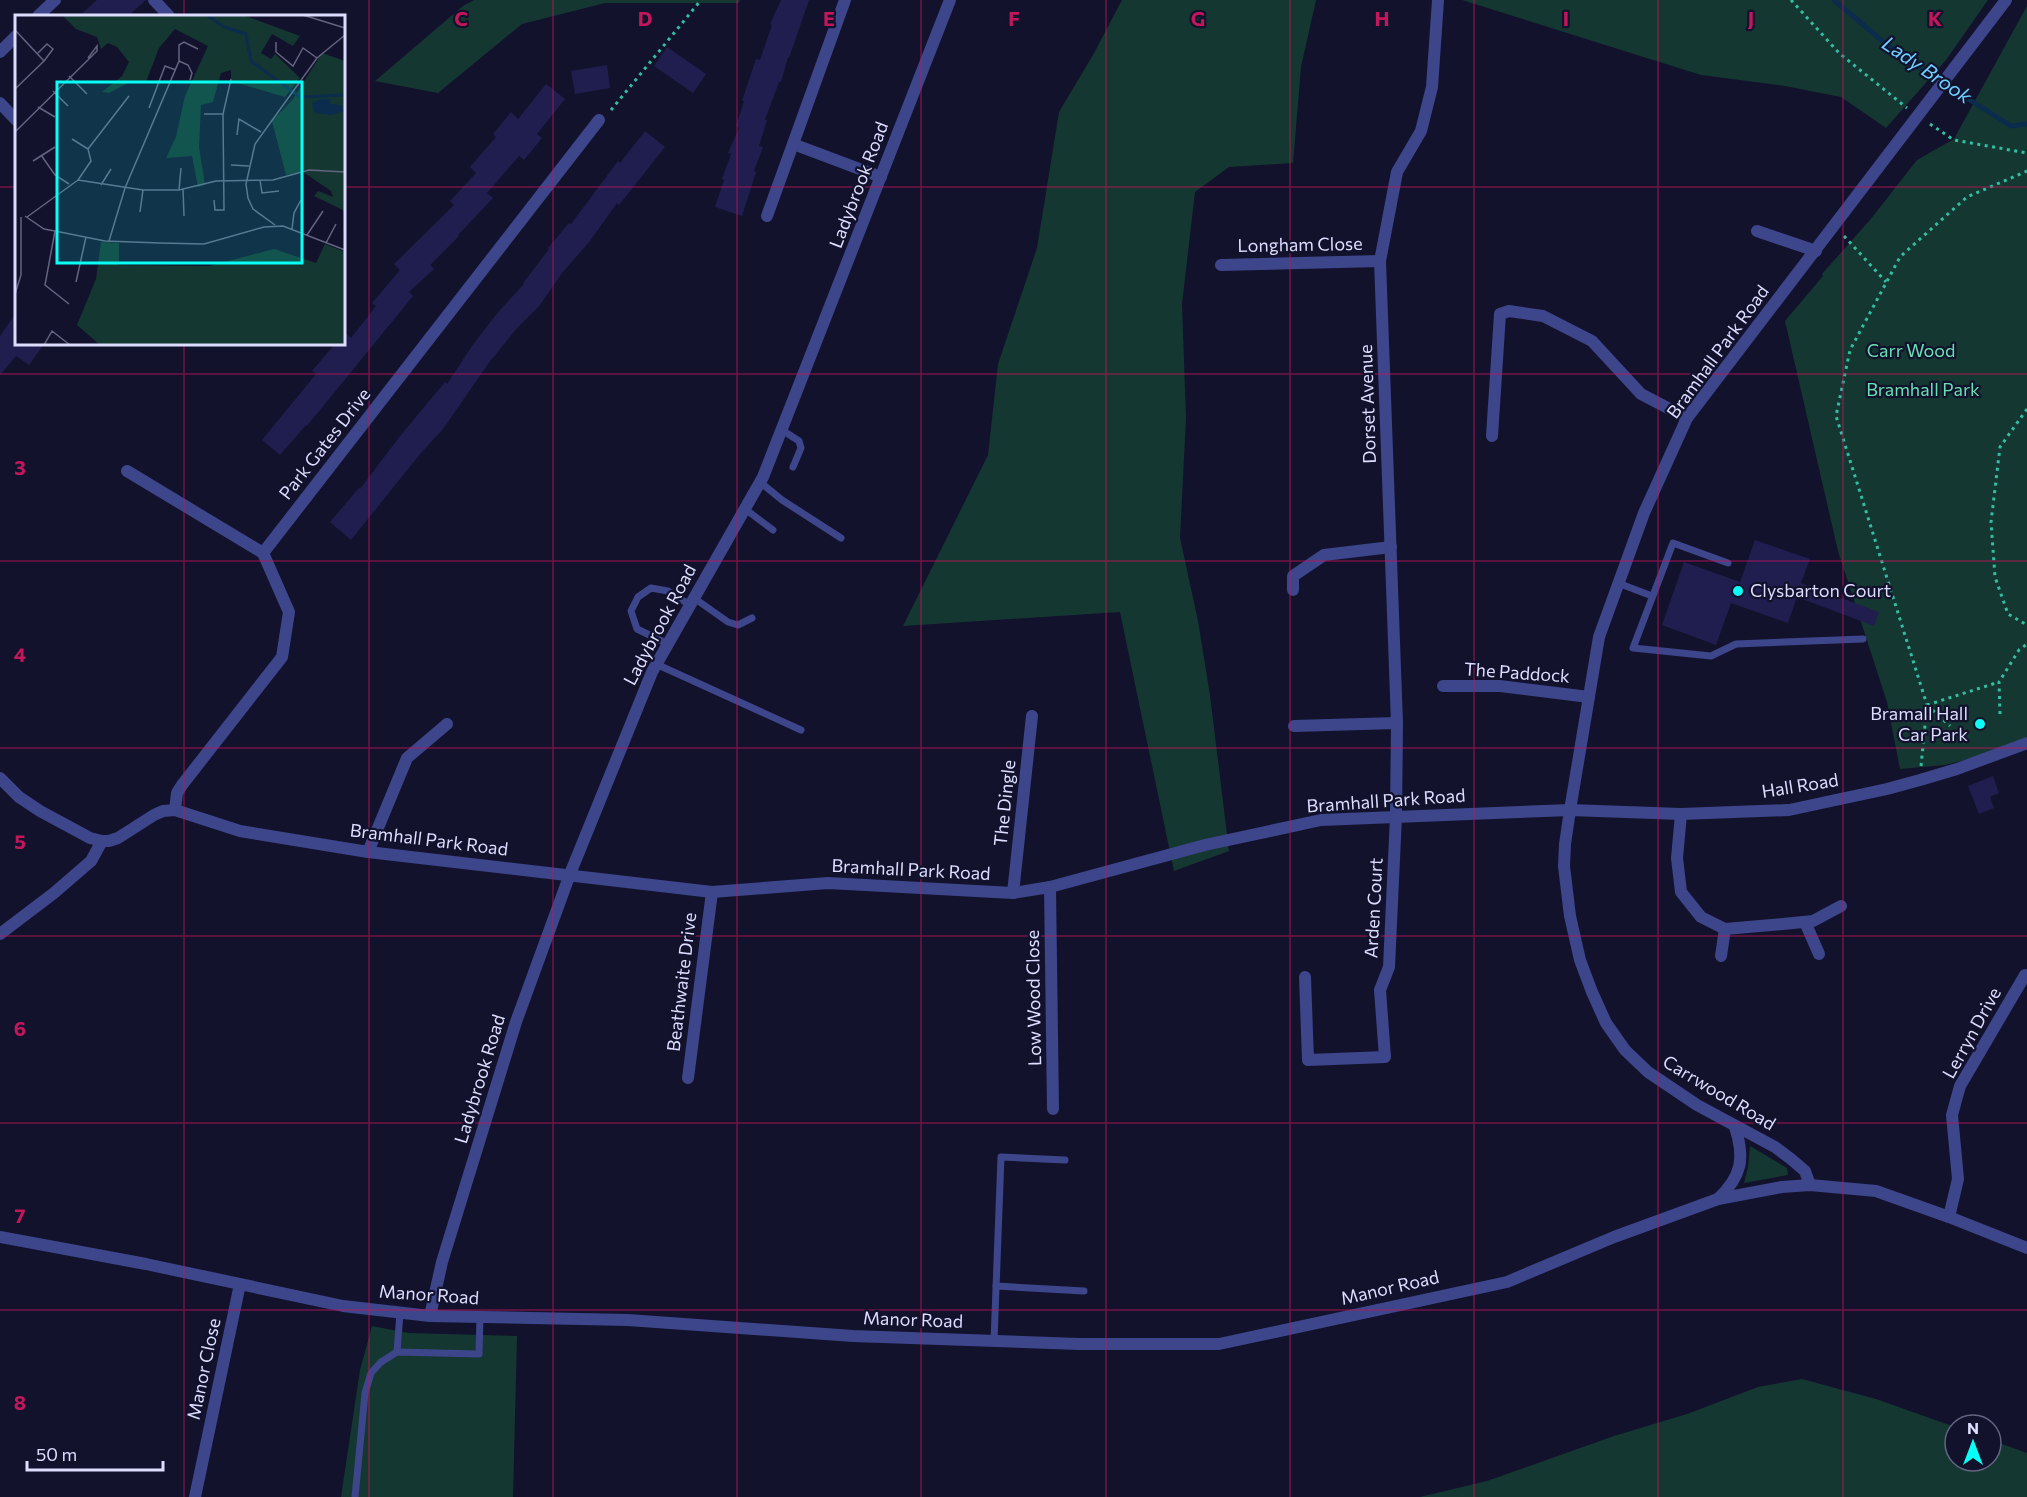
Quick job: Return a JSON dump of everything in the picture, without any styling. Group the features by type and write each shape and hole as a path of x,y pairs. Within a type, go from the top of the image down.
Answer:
{"street":[{"path":"39,15 55,0"},
{"path":"154,0 168,15"},
{"path":"767,216 845,0"},
{"name":"Ladybrook Road","path":"430,1316 442,1262 516,1022 570,874 656,664 760,482 950,0"},
{"name":"Dorset Avenue","path":"1396,816 1397,723 1380,261 1397,172 1421,131 1432,87 1438,0"},
{"name":"Bramhall Park Road","path":"175,810 240,831 368,852 712,892 828,883 1013,893 1050,887 1205,845 1321,820 1570,810 1599,637 1644,513 1687,418 2006,0"},
{"path":"0,52 15,37"},
{"path":"0,103 15,119"},
{"name":"Park Gates Drive","path":"263,553 599,120"},
{"path":"793,144 881,177"},
{"path":"1757,231 1816,251"},
{"name":"Longham Close","path":"1221,265 1380,261"},
{"path":"1492,436 1500,315 1509,311 1543,316 1592,341 1641,394 1687,418"},
{"path":"0,778 40,811 102,842 109,842 154,815 163,811 175,810 177,793 182,785 282,657 289,612 263,553 127,471"},
{"path":"1293,590 1293,576 1324,555 1391,548"},
{"name":"The Paddock","path":"1443,686 1500,686 1589,697"},
{"name":"The Dingle","path":"1013,893 1032,716"},
{"path":"1294,726 1397,723"},
{"path":"368,852 407,758 447,724"},
{"name":"Hall Road","path":"1570,810 1681,814 1789,810 1920,780 2027,743"},
{"name":"Carrwood Road","path":"1570,810 1564,866 1570,916 1580,960 1606,1023 1625,1050 1648,1072 1697,1105 1775,1147 1804,1171 1810,1185"},
{"path":"1681,814 1677,858 1681,892 1701,917 1725,929 1813,921 1841,906"},
{"name":"Arden Court","path":"1305,977 1308,1060 1385,1057 1380,990 1389,967 1396,816"},
{"path":"0,934 54,893 91,861 102,842"},
{"name":"Low Wood Close","path":"1050,887 1053,1109"},
{"name":"Beathwaite Drive","path":"688,1078 712,892"},
{"path":"1805,922 1819,954"},
{"path":"1721,956 1725,929"},
{"name":"Lerryn Drive","path":"1949,1217 1958,1179 1952,1115 1960,1086 2025,975"},
{"path":"1718,1199 1731,1187 1740,1166 1742,1147 1735,1127"},
{"path":"1810,1185 1876,1191 2027,1248"},
{"name":"Manor Road","path":"0,1237 146,1264 343,1306 430,1316 628,1320 854,1336 994,1341 1079,1344 1219,1344 1507,1282 1614,1237 1718,1199 1782,1187 1810,1185"},
{"name":"Manor Close","path":"195,1497 240,1284"}],"lane":[{"path":"782,430 799,441 801,448 793,467"},
{"path":"760,482 782,500 841,538"},
{"path":"745,510 773,530"},
{"path":"1728,563 1672,543 1633,648 1711,656 1736,644 1863,639"},
{"path":"1618,583 1652,596"},
{"path":"668,644 637,629 631,611 638,597 651,588 668,591 738,625 752,618"},
{"path":"656,664 801,730"},
{"path":"994,1341 1001,1157 1065,1160"},
{"path":"996,1286 1084,1291"},
{"path":"397,1352 400,1313"},
{"path":"355,1497 365,1393 371,1373 381,1362 397,1352 479,1354 480,1317"}],"path":[{"path":"599,120 608,113 700,0"},
{"path":"1791,0 1839,53 1900,103"},
{"path":"1918,116 1954,140 2027,153"},
{"path":"1920,780 1927,705 1836,416 1850,350 1900,257 1967,197 2027,171"},
{"path":"1835,225 1887,283"},
{"path":"2027,409 2000,447 1990,522 1995,577 2008,614 2027,625"},
{"path":"2000,714 1999,682 2019,650 2027,644"},
{"path":"1927,705 1999,682"},
{"path":"1927,705 1950,726"}],"green space":[{"path":"474,0 740,0 739,3 605,3 522,24 438,93 375,81 463,6"},
{"path":"1122,0 1316,0 1301,67 1293,163 1229,167 1195,192 1182,304 1186,418 1180,538 1198,621 1210,695 1229,851 1174,871 1120,612 903,626 988,455 998,364 1037,248 1059,112"},
{"path":"1462,0 1988,0 1946,60 1886,128 1841,97 1785,86 1701,75"},
{"name":"Carr Wood","path":"2027,6 2027,744 1945,765 1900,769 1887,702 1838,551 1785,321 1917,160 1954,139"},
{"path":"1750,1146 1787,1168 1788,1175 1744,1183"},
{"path":"372,1326 408,1333 517,1336 513,1497 341,1497 360,1370"},
{"path":"1802,1379 1876,1399 1943,1423 1943,1473 2003,1473 2003,1444 2027,1453 2027,1497 1420,1497 1487,1481 1614,1436 1687,1414 1758,1387"}],"building":[{"path":"97,0 146,0 129,15 80,15"},
{"path":"781,0 809,0 781,82 779,82 765,120 767,120 759,146 763,147 742,216 715,207 731,154 728,153 739,128 736,126 744,101 742,101 756,59 760,60 772,25 770,24"},
{"path":"667,47 706,74 693,93 654,66"},
{"path":"607,65 610,88 575,94 571,71"},
{"path":"546,84 565,99 537,134 542,138 524,160 519,156 487,193 493,198 430,265 434,269 409,292 413,296 307,426 280,455 262,440 316,374 312,371 334,345 345,345 345,333 351,338 376,306 372,303 400,270 394,264 454,205 450,201 476,173 470,167 496,137 493,134 511,112 518,119"},
{"path":"645,131 665,147 619,205 617,203 540,305 517,328 488,364 443,429 351,540 330,522 360,489 445,382 447,384 474,343 524,284 548,248 569,223 571,224 618,161 620,163"},
{"path":"15,314 15,345 43,345 29,365 16,356 0,375 0,336"},
{"name":"Clysbarton Court","path":"1755,540 1810,559 1801,583 1879,612 1874,626 1797,597 1788,623 1731,603 1716,645 1662,625 1684,562 1740,582"},
{"path":"1993,776 1999,793 1990,797 1994,808 1979,814 1968,786"}],"waterway":[{"name":"Lady Brook","path":"1834,0 1899,55 2011,126 2027,124"}],"place":[{"name":"Clysbarton Court","path":"1738,591"},
{"name":"Bramall Hall Car Park","path":"1980,724"}],"park label":[{"name":"Bramhall Park","path":"1923,390"}]}
